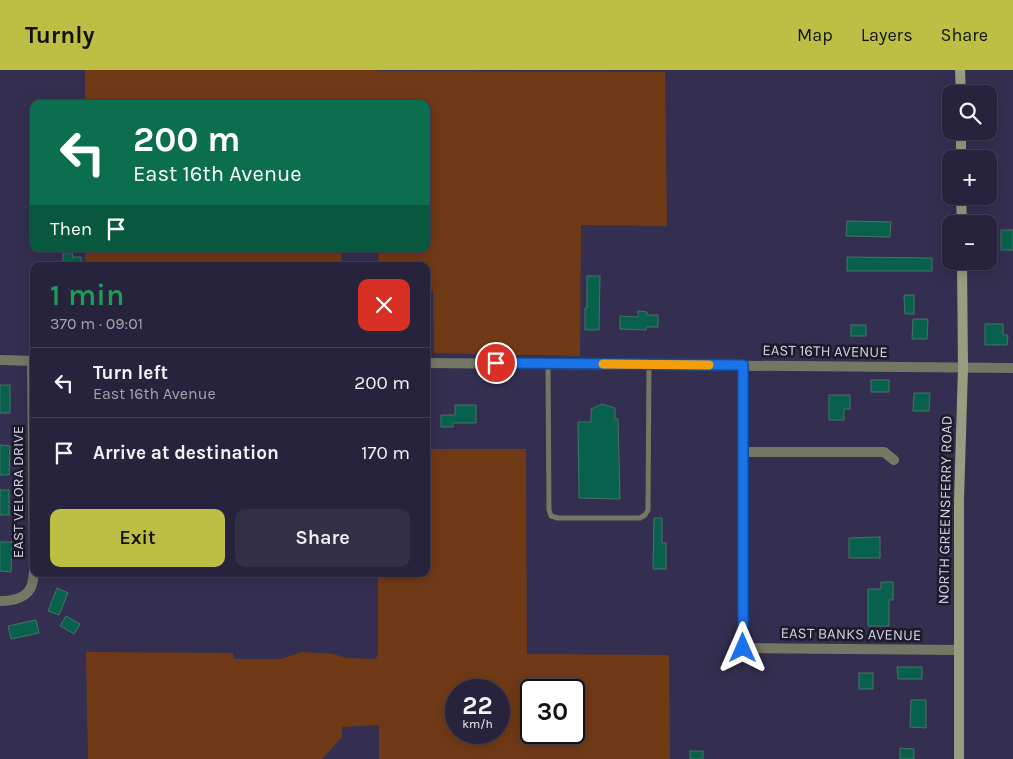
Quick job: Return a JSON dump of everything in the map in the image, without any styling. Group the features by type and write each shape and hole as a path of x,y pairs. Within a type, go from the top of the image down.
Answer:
{"main road":[{"path":"960,70 961,85"},
{"name":"NORTH GREENSFERRY ROAD","path":"959,759 959,509 963,368 962,270"}],"street":[{"path":"0,360 30,360"},
{"name":"EAST 16TH AVENUE","path":"430,363 1013,368"},
{"path":"743,365 743,452 884,452 894,460"},
{"name":"EAST BANKS AVENUE","path":"743,452 743,648 959,650"},
{"name":"EAST VELORA DRIVE","path":"0,602 11,601 25,595 31,589 33,577"}],"lane":[{"path":"548,364 549,510 551,516 558,518 640,518 648,510 650,364"}],"shaded area":[{"path":"85,70 665,72 667,226 581,225 580,356 434,353 433,291 430,291 430,262 378,262 379,252 430,252 430,100 85,100"},
{"path":"85,252 341,252 342,262 86,262"},
{"path":"430,449 526,449 527,654 669,655 670,759 379,759 379,725 342,727 342,737 322,759 88,759 86,652 233,653 234,659 281,659 302,652 333,654 347,658 376,659 378,653 378,577 430,577"}],"building":[{"path":"847,221 891,222 890,237 846,236"},
{"path":"1001,230 1013,230 1013,250 1001,250"},
{"path":"63,253 72,253 73,259 73,257 81,257 81,262 63,262"},
{"path":"847,257 932,258 932,271 847,271"},
{"path":"587,276 600,276 599,330 585,330"},
{"path":"904,295 914,295 914,314 905,314"},
{"path":"638,311 647,312 647,315 658,315 658,327 646,327 646,330 620,329 620,316 638,317"},
{"path":"913,319 928,319 927,339 912,339"},
{"path":"985,324 1003,324 1003,335 1008,335 1007,345 985,345"},
{"path":"851,325 866,325 866,336 851,336"},
{"path":"871,380 889,380 889,392 871,392"},
{"path":"0,385 10,385 10,413 0,413"},
{"path":"914,393 930,393 929,411 913,411"},
{"path":"829,395 850,395 850,409 844,409 844,420 829,420"},
{"path":"602,404 615,408 615,419 618,419 620,499 579,498 578,422 591,422 591,409"},
{"path":"455,405 476,405 476,423 453,423 453,427 441,427 441,415 455,415"},
{"path":"0,445 10,446 9,475 0,475"},
{"path":"0,490 9,490 9,515 0,515"},
{"path":"654,518 662,518 662,543 666,543 666,569 653,569"},
{"path":"880,537 880,558 849,558 849,538"},
{"path":"0,542 12,542 11,572 0,571"},
{"path":"881,582 893,582 893,600 889,600 889,626 868,626 868,589 881,589"},
{"path":"57,588 68,593 59,615 48,611"},
{"path":"66,616 80,624 74,634 60,626"},
{"path":"36,620 39,633 11,639 8,626"},
{"path":"897,667 922,667 922,679 898,679"},
{"path":"859,673 873,673 873,689 859,689"},
{"path":"911,700 926,700 926,728 910,727"},
{"path":"900,748 914,749 914,759 900,759"},
{"path":"690,751 703,751 703,759 690,759"}],"slow traffic":[{"path":"603,364 709,365"}],"route":[{"path":"496,363 743,365 743,648"}]}
